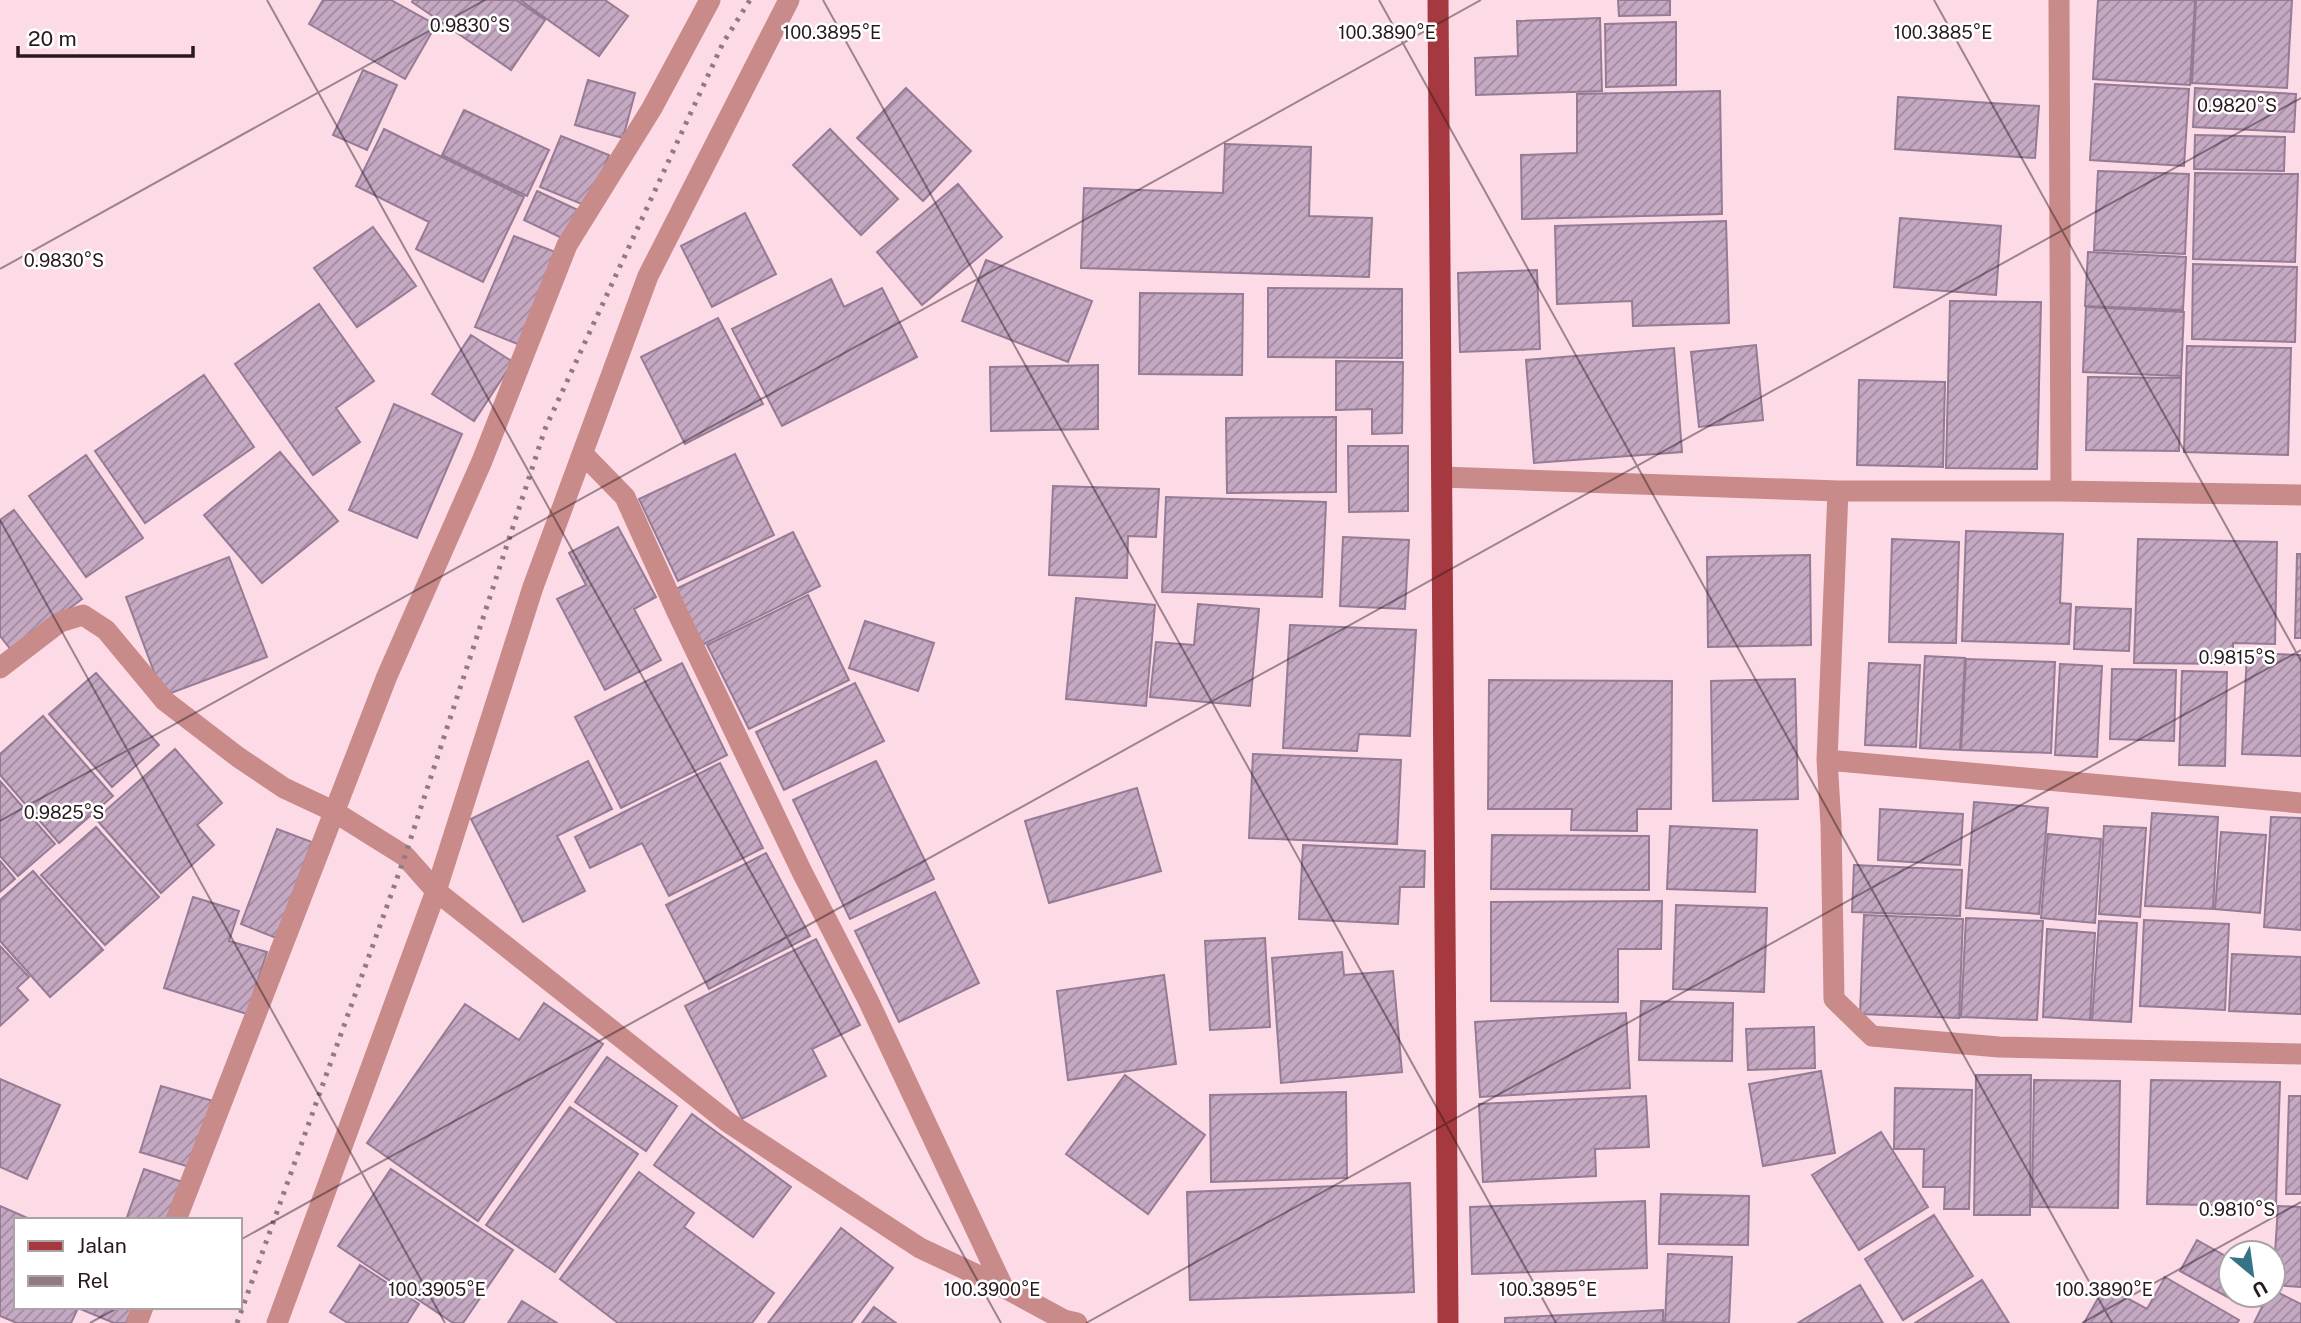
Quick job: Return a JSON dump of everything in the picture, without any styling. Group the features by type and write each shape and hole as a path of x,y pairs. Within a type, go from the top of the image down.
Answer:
{"main road":[{"path":"1438,0 1448,1323"}],"street":[{"path":"177,1218 387,676 482,461 567,245 652,108 710,0"},
{"path":"277,1323 436,891 533,587 648,276 789,0"},
{"path":"2059,0 2061,491"},
{"path":"583,454 625,497 694,649 802,872 881,1025 1003,1286"},
{"path":"1442,477 1838,491 2301,495"},
{"path":"1838,491 1827,760 1831,824 1834,999 1872,1036 1999,1047 2301,1054"},
{"path":"0,668 60,622 83,615 106,630 165,701 238,757 284,788 333,811 405,856 436,891 729,1123 920,1248 1003,1286 1064,1320 1077,1323"},
{"path":"1827,760 2301,803"}],"building":[{"path":"323,0 391,0 436,25 405,79 309,24"},
{"path":"516,0 545,20 511,70 412,2"},
{"path":"520,0 605,0 628,16 599,56"},
{"path":"1618,0 1670,0 1670,15 1619,16"},
{"path":"2098,0 2195,0 2190,85 2093,79"},
{"path":"2196,0 2292,0 2287,88 2192,83"},
{"path":"1600,18 1602,91 1476,95 1475,58 1518,56 1517,21"},
{"path":"1676,22 1676,85 1606,87 1605,24"},
{"path":"363,70 397,85 367,150 333,135"},
{"path":"588,80 635,93 623,138 575,125"},
{"path":"2095,84 2189,89 2184,166 2090,160"},
{"path":"906,88 971,151 923,201 857,138"},
{"path":"2195,88 2296,94 2294,132 2193,127"},
{"path":"1720,91 1722,214 1522,219 1521,155 1577,153 1577,94"},
{"path":"1898,97 2039,106 2035,158 1895,149"},
{"path":"464,110 549,150 527,196 442,155"},
{"path":"384,129 524,197 483,282 416,249 429,222 356,186"},
{"path":"830,129 898,199 861,235 793,165"},
{"path":"2195,135 2285,137 2284,171 2194,169"},
{"path":"561,136 609,155 589,207 540,187"},
{"path":"1225,144 1311,147 1309,216 1372,218 1369,277 1081,268 1084,188 1223,193"},
{"path":"2098,171 2189,174 2185,254 2094,250"},
{"path":"2195,173 2298,174 2295,262 2193,259"},
{"path":"958,184 1002,237 922,305 877,252"},
{"path":"537,191 580,211 566,240 524,220"},
{"path":"745,213 776,274 712,307 681,246"},
{"path":"1900,218 2001,226 1996,295 1894,287"},
{"path":"1726,221 1729,323 1633,326 1632,301 1557,304 1555,226"},
{"path":"373,227 416,286 357,327 314,268"},
{"path":"514,236 558,253 520,345 475,327"},
{"path":"2088,252 2186,257 2183,310 2085,306"},
{"path":"986,260 1092,301 1068,362 962,321"},
{"path":"2193,264 2297,267 2295,342 2192,339"},
{"path":"1537,270 1540,349 1460,352 1458,273"},
{"path":"831,279 844,307 882,288 917,357 782,426 732,329"},
{"path":"1268,288 1402,289 1402,358 1268,357"},
{"path":"1140,293 1243,294 1242,375 1139,374"},
{"path":"1950,301 2041,302 2037,469 1946,468"},
{"path":"319,304 374,381 336,408 360,442 313,475 235,364"},
{"path":"2086,307 2184,312 2181,376 2083,372"},
{"path":"718,318 763,404 685,444 641,357"},
{"path":"471,335 513,362 474,421 432,394"},
{"path":"1756,345 1763,420 1699,427 1691,352"},
{"path":"2187,346 2291,348 2288,455 2184,452"},
{"path":"1674,348 1682,452 1534,463 1526,360"},
{"path":"1336,361 1403,362 1402,433 1372,434 1372,409 1336,410"},
{"path":"1098,365 1098,429 991,431 990,367"},
{"path":"204,375 254,447 145,523 95,451"},
{"path":"2088,377 2181,378 2179,451 2086,450"},
{"path":"1859,380 1945,382 1943,467 1857,465"},
{"path":"394,404 462,434 417,538 349,510"},
{"path":"1336,417 1336,492 1227,493 1226,418"},
{"path":"1348,446 1408,446 1408,511 1349,512"},
{"path":"280,452 338,521 262,583 204,515"},
{"path":"735,454 774,535 678,581 639,499"},
{"path":"86,455 143,538 86,577 29,496"},
{"path":"1053,486 1159,489 1156,537 1128,536 1127,578 1049,575"},
{"path":"1166,497 1326,502 1322,597 1162,592"},
{"path":"14,510 82,599 12,651 0,636 0,520"},
{"path":"618,527 656,597 634,609 661,660 605,690 557,599 586,585 569,553"},
{"path":"1966,531 2063,534 2060,603 2071,604 2069,644 1962,641"},
{"path":"793,532 820,586 702,645 674,590"},
{"path":"1343,537 1409,540 1405,609 1340,606"},
{"path":"1892,539 1959,542 1956,643 1889,642"},
{"path":"2138,539 2277,542 2275,644 2233,643 2233,664 2134,663"},
{"path":"2297,554 2301,554 2301,638 2295,638"},
{"path":"1810,555 1811,645 1708,647 1707,557"},
{"path":"229,557 267,657 163,696 126,597"},
{"path":"808,595 849,680 749,729 707,645"},
{"path":"1076,598 1155,605 1146,706 1066,699"},
{"path":"1198,604 1259,609 1250,706 1150,697 1156,642 1194,645"},
{"path":"2076,607 2131,609 2129,651 2074,649"},
{"path":"865,621 934,643 918,691 849,668"},
{"path":"1290,625 1416,630 1410,736 1359,734 1357,751 1283,748"},
{"path":"2247,653 2301,655 2301,756 2242,754"},
{"path":"1925,656 1965,658 1960,750 1920,748"},
{"path":"1966,659 2055,662 2051,753 1961,750"},
{"path":"682,663 727,755 621,808 575,717"},
{"path":"1869,663 1920,665 1916,747 1865,745"},
{"path":"2060,664 2102,666 2097,757 2055,755"},
{"path":"2112,669 2176,670 2174,741 2110,739"},
{"path":"2182,671 2227,672 2225,766 2179,765"},
{"path":"96,673 159,745 112,787 49,714"},
{"path":"1795,679 1798,799 1713,801 1711,681"},
{"path":"1489,680 1672,681 1671,809 1637,809 1637,831 1571,830 1572,809 1488,809"},
{"path":"855,683 884,741 784,790 756,732"},
{"path":"43,716 113,796 59,843 0,775 0,754"},
{"path":"175,749 222,803 197,825 214,845 161,893 96,819"},
{"path":"1253,754 1401,760 1397,844 1249,838"},
{"path":"588,761 612,809 557,836 585,891 523,922 471,819"},
{"path":"876,761 934,879 850,919 793,800"},
{"path":"720,763 763,848 669,896 642,843 590,868 575,837"},
{"path":"0,781 55,844 18,876 0,856"},
{"path":"1137,788 1161,871 1049,903 1025,821"},
{"path":"1974,802 2048,808 2039,914 1966,908"},
{"path":"1880,809 1963,814 1960,865 1878,860"},
{"path":"2152,813 2218,817 2213,909 2145,906"},
{"path":"2271,817 2301,818 2301,930 2264,927"},
{"path":"1670,826 1757,830 1755,892 1667,889"},
{"path":"2104,826 2146,828 2140,917 2099,914"},
{"path":"96,827 159,897 105,945 41,875"},
{"path":"277,829 312,842 276,938 241,924"},
{"path":"2221,832 2266,835 2260,913 2215,909"},
{"path":"2048,834 2101,839 2095,923 2041,918"},
{"path":"1492,835 1649,836 1649,890 1491,889"},
{"path":"1303,845 1425,851 1424,887 1400,887 1398,924 1299,919"},
{"path":"766,853 810,936 709,989 666,905"},
{"path":"0,861 15,879 0,892"},
{"path":"1854,865 1962,870 1960,916 1852,912"},
{"path":"33,871 103,950 50,997 0,941 0,900"},
{"path":"935,892 979,983 899,1022 855,931"},
{"path":"193,897 239,911 229,941 267,952 247,1014 164,988"},
{"path":"1662,901 1661,949 1618,949 1618,1002 1491,1001 1491,902"},
{"path":"1676,905 1767,908 1764,992 1673,989"},
{"path":"1864,915 1963,919 1959,1018 1860,1014"},
{"path":"1966,918 2043,921 2037,1020 1961,1017"},
{"path":"2144,920 2229,924 2225,1010 2140,1006"},
{"path":"2099,921 2137,923 2131,1022 2092,1020"},
{"path":"2047,929 2095,933 2090,1020 2043,1017"},
{"path":"1265,938 1270,1027 1210,1030 1205,941"},
{"path":"816,939 860,1025 812,1049 826,1076 742,1119 685,1006"},
{"path":"0,946 29,977 17,988 28,1000 0,1026"},
{"path":"1342,952 1344,975 1393,971 1402,1072 1281,1083 1272,958"},
{"path":"2232,954 2301,957 2301,1014 2229,1011"},
{"path":"1164,975 1176,1064 1068,1080 1057,991"},
{"path":"1641,1001 1733,1003 1732,1061 1639,1060"},
{"path":"544,1003 603,1044 478,1221 367,1143 465,1004 519,1040"},
{"path":"1626,1013 1630,1088 1480,1097 1475,1022"},
{"path":"1814,1027 1815,1068 1748,1070 1746,1029"},
{"path":"607,1057 677,1106 646,1151 575,1102"},
{"path":"1821,1071 1835,1153 1763,1166 1749,1084"},
{"path":"1125,1075 1205,1135 1148,1214 1066,1154"},
{"path":"1976,1075 2031,1075 2030,1215 1974,1215"},
{"path":"0,1079 60,1105 27,1179 0,1167"},
{"path":"2034,1080 2120,1081 2118,1208 2032,1207"},
{"path":"2151,1080 2280,1082 2276,1206 2147,1204"},
{"path":"161,1086 213,1101 193,1168 140,1152"},
{"path":"1895,1088 1972,1090 1969,1209 1944,1209 1945,1187 1923,1187 1924,1149 1894,1149"},
{"path":"1346,1092 1347,1178 1211,1182 1210,1095"},
{"path":"1646,1096 1649,1147 1595,1149 1596,1176 1483,1182 1479,1104"},
{"path":"2289,1096 2301,1096 2301,1194 2286,1194"},
{"path":"570,1107 638,1154 555,1272 486,1225"},
{"path":"692,1114 791,1187 753,1237 654,1165"},
{"path":"1881,1132 1928,1207 1859,1250 1812,1175"},
{"path":"144,1169 185,1183 174,1218 127,1218"},
{"path":"391,1169 513,1250 463,1323 453,1323 338,1246"},
{"path":"639,1172 694,1213 684,1227 774,1293 752,1323 618,1323 560,1279"},
{"path":"1410,1183 1414,1292 1190,1300 1187,1192"},
{"path":"1661,1194 1749,1196 1748,1245 1659,1244"},
{"path":"1645,1201 1647,1268 1472,1274 1470,1207"},
{"path":"0,1206 27,1218 14,1218 14,1309 78,1309 71,1323 17,1323 0,1316"},
{"path":"2278,1206 2301,1207 2301,1287 2287,1286 2287,1239 2276,1239"},
{"path":"1934,1215 1973,1276 1903,1320 1865,1259"},
{"path":"841,1228 893,1268 851,1323 768,1323"},
{"path":"2197,1240 2217,1251 2217,1291 2180,1271"},
{"path":"1668,1254 1732,1257 1729,1323 1665,1322"},
{"path":"360,1265 419,1304 407,1323 348,1323 330,1312"},
{"path":"2165,1277 2239,1320 2237,1323 2084,1323 2105,1286 2147,1309"},
{"path":"1982,1280 2009,1323 1915,1323"},
{"path":"1860,1285 1883,1323 1798,1323"},
{"path":"2287,1297 2301,1304 2301,1323 2254,1323 2261,1309 2287,1309"},
{"path":"522,1301 557,1323 508,1323"},
{"path":"874,1307 896,1323 862,1323"},
{"path":"80,1309 132,1309 126,1323 114,1323"},
{"path":"1663,1310 1663,1323 1505,1323 1505,1318"}],"railway":[{"path":"237,1323 405,856 545,429 723,43 750,0"}]}
